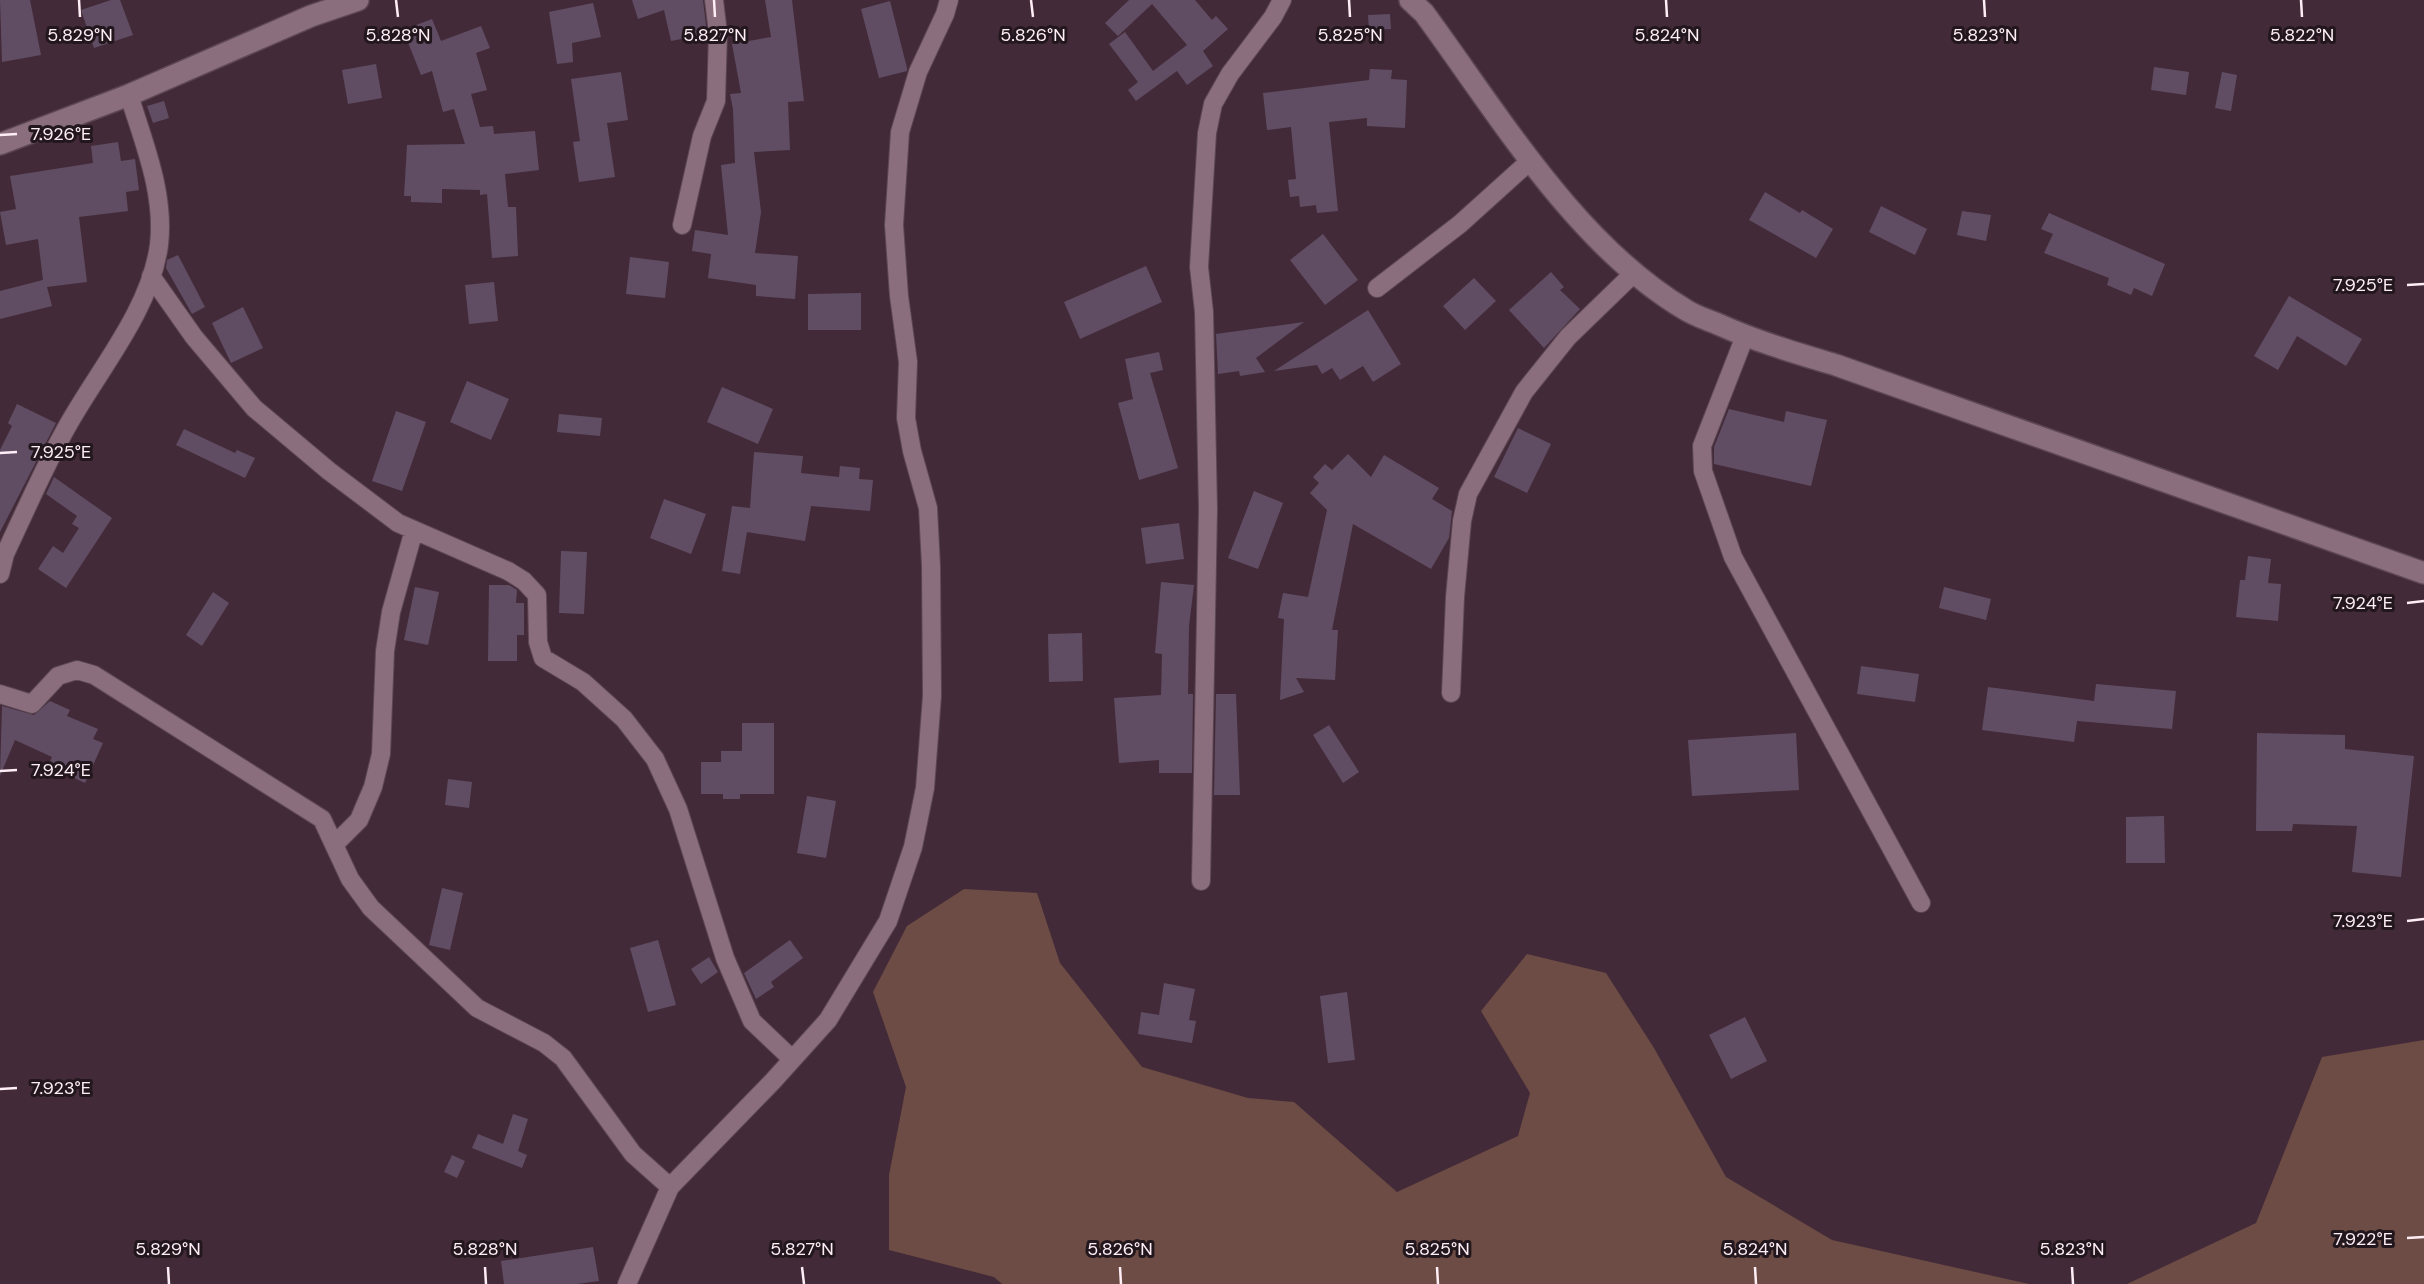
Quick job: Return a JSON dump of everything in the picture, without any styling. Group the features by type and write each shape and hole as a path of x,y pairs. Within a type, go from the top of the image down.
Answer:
{"main road":[{"path":"0,144 129,95 308,8 358,0"},
{"path":"1410,0 1424,13 1531,160 1590,232 1634,273 1687,311 1761,343 1836,365 2424,573"}],"street":[{"path":"682,225 702,136 716,101 718,33 714,0"},
{"path":"634,1280 670,1187 828,1020 888,920 913,847 925,788 932,696 929,520 906,418 908,362 899,296 894,225 900,132 918,72 949,0"},
{"path":"1200,881 1208,509 1204,312 1199,267 1207,132 1213,104 1230,74 1273,17 1282,0"},
{"path":"0,574 5,554 63,433 137,311 151,276 159,245 158,188 129,95"},
{"path":"1377,288 1460,224 1531,160"},
{"path":"1451,693 1455,597 1462,521 1468,494 1524,392 1568,337 1634,273"},
{"path":"151,276 194,337 254,408 329,471 398,523 524,580 537,595 538,642 543,658 583,682 624,719 655,759 678,809 725,958 752,1021 792,1059"},
{"path":"1745,336 1702,446 1703,471 1733,557 1921,903"},
{"path":"335,844 359,820 373,787 381,754 385,651 389,625 414,530"},
{"path":"0,694 32,704 58,676 77,670 94,675 322,819 350,879 371,908 477,1009 544,1043 564,1058 633,1154 670,1187"}],"shaded area":[{"path":"964,889 1037,893 1060,963 1142,1067 1248,1098 1294,1102 1397,1192 1518,1136 1530,1093 1481,1011 1527,954 1606,973 1654,1048 1726,1177 1832,1240 2029,1284 1002,1284 994,1277 889,1250 889,1175 906,1087 873,992 907,926"},
{"path":"2424,1040 2424,1284 2127,1284 2256,1223 2322,1057"}],"building":[{"path":"0,0 30,0 41,55 2,62"},
{"path":"111,0 120,0 133,35 94,48 81,10"},
{"path":"632,0 703,0 707,34 671,41 664,10 638,19"},
{"path":"765,0 792,0 804,101 788,102 790,150 754,152 761,212 755,253 798,256 795,299 756,296 756,285 708,278 711,254 692,251 695,230 728,235 721,165 735,163 730,94 741,93 732,44 771,37"},
{"path":"1129,0 1195,0 1212,20 1216,16 1228,29 1203,51 1213,66 1187,85 1177,71 1136,101 1128,90 1138,82 1109,44 1125,32 1153,71 1187,45 1152,4 1118,36 1105,23"},
{"path":"890,1 907,71 879,78 861,9"},
{"path":"593,3 601,37 572,43 573,62 557,64 549,12"},
{"path":"1390,14 1391,29 1369,30 1368,15"},
{"path":"432,19 441,41 481,26 490,48 476,53 487,90 471,94 480,127 493,126 494,134 535,131 539,170 505,174 508,207 516,207 518,256 492,258 487,194 480,195 480,190 442,189 442,203 411,202 411,196 404,196 407,145 465,144 454,109 443,112 432,71 421,75 403,30"},
{"path":"376,64 382,98 348,104 342,70"},
{"path":"2154,67 2189,72 2186,95 2151,90"},
{"path":"1370,69 1392,70 1391,79 1407,80 1405,128 1367,126 1367,118 1329,122 1338,211 1317,213 1316,205 1300,207 1299,196 1290,197 1288,180 1296,179 1291,127 1267,130 1263,93 1369,80"},
{"path":"621,72 628,120 607,123 615,177 579,182 573,142 580,141 571,79"},
{"path":"2222,72 2237,75 2231,111 2215,108"},
{"path":"164,101 169,118 153,123 147,106"},
{"path":"118,142 121,161 135,159 139,190 126,192 128,211 79,217 87,282 47,287 52,306 0,319 0,291 43,280 38,239 6,245 0,212 16,209 10,176 93,163 91,146"},
{"path":"1765,192 1833,229 1816,258 1749,220"},
{"path":"1881,206 1927,229 1915,255 1869,232"},
{"path":"1962,211 1991,215 1986,241 1957,235"},
{"path":"2049,213 2165,264 2152,296 2134,288 2131,295 2107,285 2109,278 2044,253 2053,234 2041,229"},
{"path":"1323,234 1358,280 1325,305 1290,260"},
{"path":"178,255 205,307 192,314 166,268 167,260"},
{"path":"630,257 669,262 665,298 626,294"},
{"path":"1146,266 1162,302 1080,339 1064,302"},
{"path":"1551,272 1564,287 1560,290 1580,309 1544,348 1509,310"},
{"path":"1474,278 1496,301 1465,330 1443,306"},
{"path":"494,282 498,321 469,324 465,285"},
{"path":"861,293 861,330 808,330 808,294"},
{"path":"2289,296 2362,339 2346,366 2297,336 2278,370 2254,356"},
{"path":"243,307 263,348 231,363 212,323"},
{"path":"1368,310 1401,364 1373,382 1363,366 1340,380 1332,368 1322,374 1317,365 1274,371"},
{"path":"1304,322 1256,358 1265,372 1240,376 1239,371 1218,374 1216,334"},
{"path":"1159,352 1163,370 1150,373 1178,468 1139,480 1118,403 1133,399 1125,359"},
{"path":"467,381 509,399 491,440 450,422"},
{"path":"722,387 773,409 758,444 707,422"},
{"path":"17,404 56,423 0,532 0,450 12,426 8,423"},
{"path":"1729,409 1784,422 1786,411 1827,420 1811,486 1714,464 1714,447"},
{"path":"396,411 426,422 402,491 372,481"},
{"path":"559,414 602,418 600,436 557,432"},
{"path":"1518,428 1551,444 1527,493 1494,477"},
{"path":"184,429 235,453 237,450 255,458 245,478 176,445"},
{"path":"754,452 803,456 801,473 839,477 840,466 860,468 859,479 873,480 870,511 811,506 805,541 747,532 740,574 722,571 732,506 750,508"},
{"path":"1348,454 1371,477 1384,455 1439,488 1432,499 1452,511 1449,538 1431,569 1353,524 1332,630 1338,630 1335,680 1296,678 1304,692 1280,700 1284,619 1278,618 1283,593 1308,597 1327,510 1310,493 1319,483 1313,477 1325,464 1332,470"},
{"path":"54,477 112,518 66,588 38,569 53,546 63,553 79,528 72,524 77,516 46,494"},
{"path":"1254,491 1283,503 1258,569 1228,558"},
{"path":"664,499 706,514 691,554 650,538"},
{"path":"1179,523 1184,559 1146,564 1141,528"},
{"path":"561,551 587,552 584,614 559,613"},
{"path":"2248,556 2271,559 2268,583 2281,584 2278,621 2236,617 2240,580 2245,580"},
{"path":"1161,582 1194,585 1189,626 1188,694 1193,694 1192,773 1159,773 1159,760 1119,763 1114,698 1161,695 1162,654 1155,653"},
{"path":"489,585 509,585 517,590 516,603 524,603 524,635 517,635 517,661 488,661"},
{"path":"415,587 439,592 428,645 404,640"},
{"path":"1944,587 1991,599 1986,620 1939,608"},
{"path":"213,592 229,603 202,646 186,635"},
{"path":"1082,633 1083,681 1049,682 1048,634"},
{"path":"1861,666 1919,674 1915,702 1857,694"},
{"path":"2096,684 2176,691 2172,729 2077,721 2074,742 1982,730 1988,687 2094,701"},
{"path":"1216,694 1236,694 1240,795 1214,795"},
{"path":"50,701 70,710 67,716 98,729 93,739 103,743 85,783 48,766 52,757 15,740 0,776 2,706 34,715"},
{"path":"742,723 774,723 774,794 740,794 740,799 723,799 723,794 701,794 701,762 721,762 721,751 742,751"},
{"path":"1329,725 1359,772 1343,783 1313,735"},
{"path":"1796,733 1799,790 1692,796 1688,740"},
{"path":"2257,733 2345,735 2345,749 2414,756 2401,877 2352,872 2357,826 2293,824 2292,831 2256,831"},
{"path":"448,779 472,782 469,808 445,805"},
{"path":"807,796 836,801 826,858 797,853"},
{"path":"2164,816 2165,863 2126,863 2126,817"},
{"path":"442,888 463,893 450,950 429,945"},
{"path":"658,940 676,1005 648,1012 630,948"},
{"path":"790,940 803,958 771,982 774,987 756,999 744,973"},
{"path":"709,957 718,972 701,984 691,969"},
{"path":"1164,983 1195,989 1189,1020 1196,1021 1192,1043 1138,1034 1141,1012 1159,1015"},
{"path":"1347,992 1355,1060 1328,1063 1320,996"},
{"path":"1745,1017 1767,1061 1731,1079 1709,1035"},
{"path":"513,1114 528,1119 518,1151 527,1155 522,1168 472,1148 478,1134 503,1144"},
{"path":"452,1155 465,1161 457,1178 444,1172"},
{"path":"593,1247 599,1281 577,1284 504,1284 501,1261"}]}
